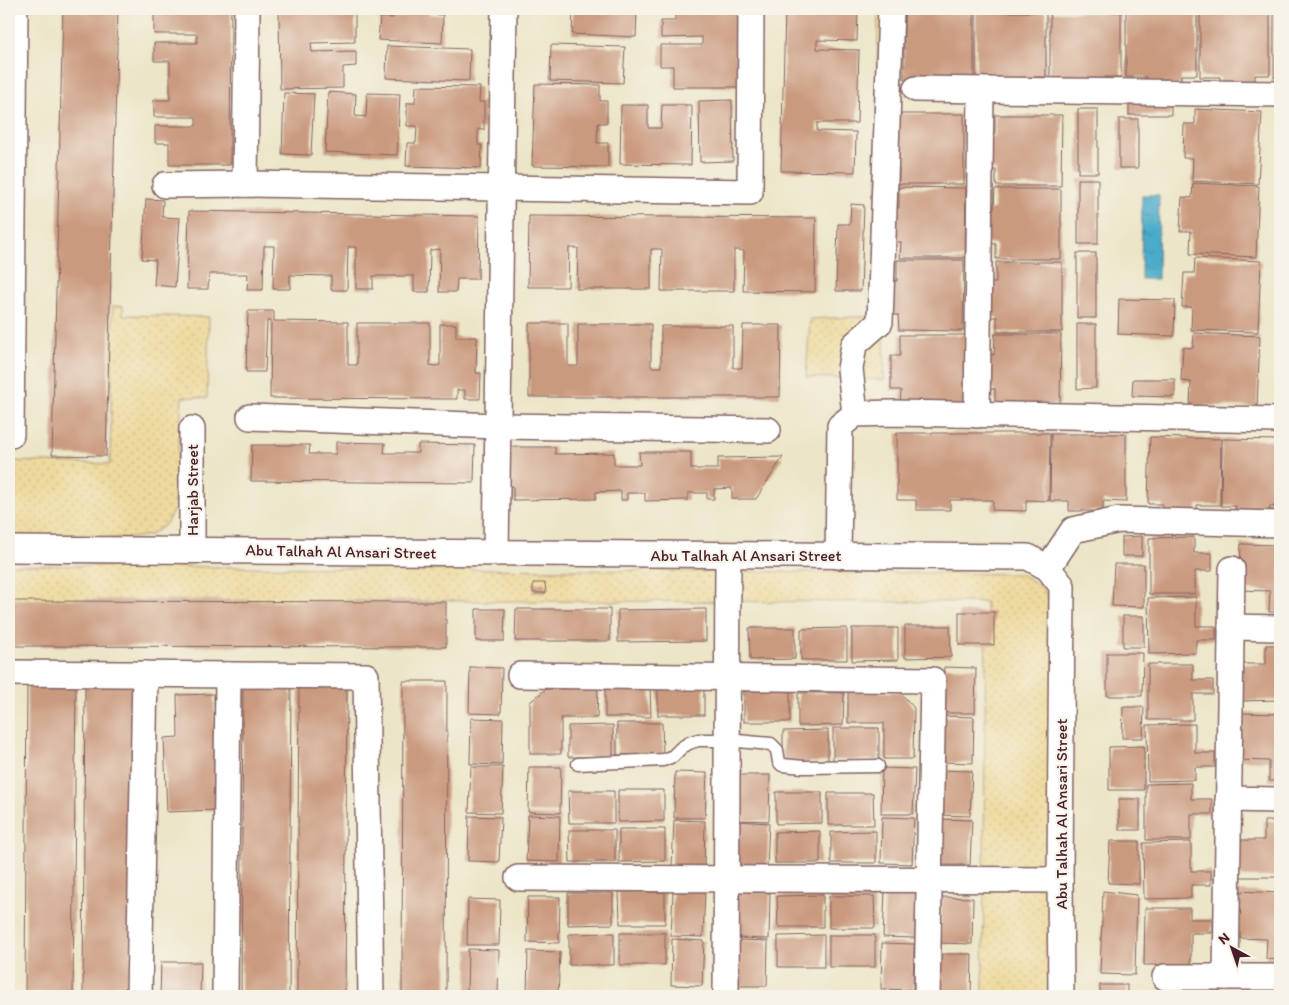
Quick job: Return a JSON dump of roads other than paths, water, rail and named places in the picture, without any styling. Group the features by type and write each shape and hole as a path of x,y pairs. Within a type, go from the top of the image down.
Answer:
{"street":[{"path":"11,435 11,123 15,9"},
{"path":"245,184 247,9"},
{"path":"496,553 504,9"},
{"path":"165,185 245,184 750,192 751,9"},
{"path":"855,414 850,369 854,345 880,322 891,9"},
{"path":"916,89 1280,94"},
{"path":"976,415 981,90"},
{"path":"838,556 840,426 855,414 893,413 1280,420"},
{"path":"250,417 498,426 768,430"},
{"name":"Harjab Street","path":"192,430 192,550"},
{"path":"1048,568 1073,530 1119,520 1280,524"},
{"name":"Abu Talhah Al Ansari Street","path":"9,549 1028,558 1048,568 1062,586 1060,880 1062,996"},
{"path":"726,996 728,555"},
{"path":"1226,977 1232,569"},
{"path":"1231,627 1280,628"},
{"path":"9,673 366,676 371,996"},
{"path":"139,996 145,674"},
{"path":"225,996 228,675"},
{"path":"520,675 933,680 927,996"},
{"path":"1228,799 1280,800"},
{"path":"518,878 1060,880"},
{"path":"1165,977 1280,977"}],"lane":[{"path":"578,764 662,760 673,756 681,748 698,740 727,740 771,744 777,750 779,762 782,765 804,767 878,766"}],"water":[{"path":"1142,195 1159,195 1158,279 1141,279"}]}
